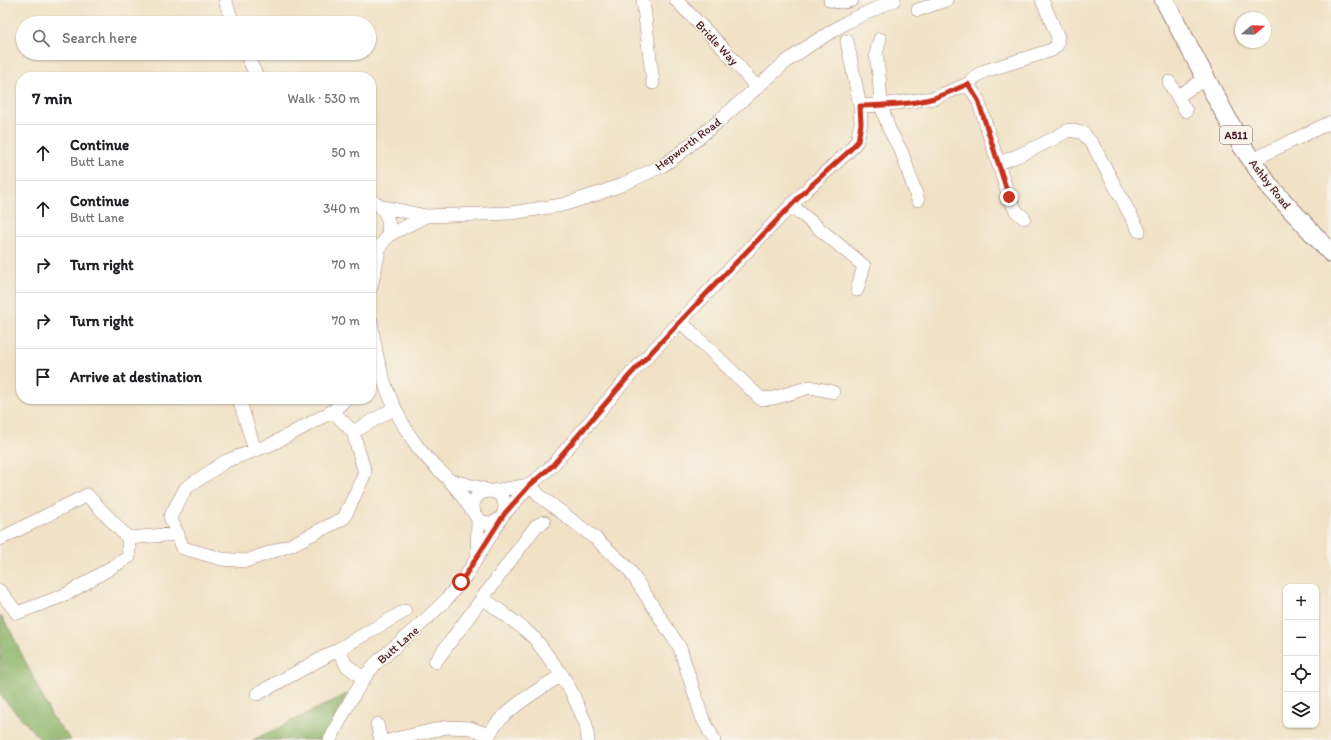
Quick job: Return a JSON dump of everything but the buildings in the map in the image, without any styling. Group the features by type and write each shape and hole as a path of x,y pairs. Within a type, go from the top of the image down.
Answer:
{"highway":[{"name":"Ashby Road","path":"1164,0 1238,140 1270,187 1331,253"}],"street":[{"path":"225,0 231,16"},
{"path":"643,0 653,83"},
{"name":"Bridle Way","path":"676,0 724,49 757,88"},
{"path":"830,0 836,2 848,1"},
{"name":"Hepworth Road","path":"376,203 426,216 511,213 545,208 621,186 662,166 679,154 716,124 787,61 830,32 868,11 894,0"},
{"path":"918,10 946,0"},
{"path":"860,106 882,105 934,98 968,84 976,76 985,71 1052,50 1056,45 1058,37 1042,0"},
{"path":"880,39 876,54 882,105 889,129 902,153 918,200"},
{"name":"Butt Lane","path":"330,740 355,692 375,664 446,600 467,574 502,516 530,485 552,466 629,376 680,321 805,191 858,141 861,124 860,106 847,41"},
{"path":"250,60 256,72"},
{"path":"1178,96 1206,79"},
{"path":"1170,82 1186,111"},
{"path":"968,84 978,100 1009,197 1016,211 1024,218"},
{"path":"1252,160 1331,122"},
{"path":"998,163 1018,156 1046,143 1069,130 1083,133 1093,145 1139,230"},
{"path":"376,204 384,210 389,223 379,244 376,260"},
{"path":"792,206 864,266 857,290"},
{"name":"Hepworth Road","path":"379,244 426,216"},
{"path":"680,321 761,399 774,398 810,387 833,392"},
{"path":"376,352 380,371 395,408 416,444 438,470 449,480 476,516 483,522 494,523 502,516 506,506 504,499 499,494 490,490 449,480"},
{"path":"241,404 255,450"},
{"path":"333,411 353,432 364,473 344,518 291,545 246,561 222,559 183,548 170,517 186,488 226,461 272,444 333,411 341,404"},
{"path":"353,432 395,408"},
{"path":"476,516 473,507 474,501 481,492 530,485 540,496 595,538 628,568 680,648 702,717 714,740"},
{"path":"0,540 87,495 128,538 130,557 65,595 17,613 0,591"},
{"name":"Butt Lane","path":"476,516 477,557"},
{"path":"435,662 536,526 544,522"},
{"path":"128,538 178,534"},
{"path":"483,598 535,639 562,675 586,724 588,740"},
{"path":"257,694 405,611"},
{"path":"339,649 346,665 364,679"},
{"path":"391,740 447,727 470,728 488,738 497,723 513,708 534,692 562,675"},
{"path":"377,724 381,740"}],"green space":[{"path":"0,615 10,630 52,717 71,740 41,740 0,695"},
{"path":"347,694 323,740 253,740"}],"route":[{"path":"461,582 500,520 530,485 552,466 629,376 725,274 805,191 858,141 861,124 860,106 882,105 934,98 968,84 978,100 1009,197"}]}
